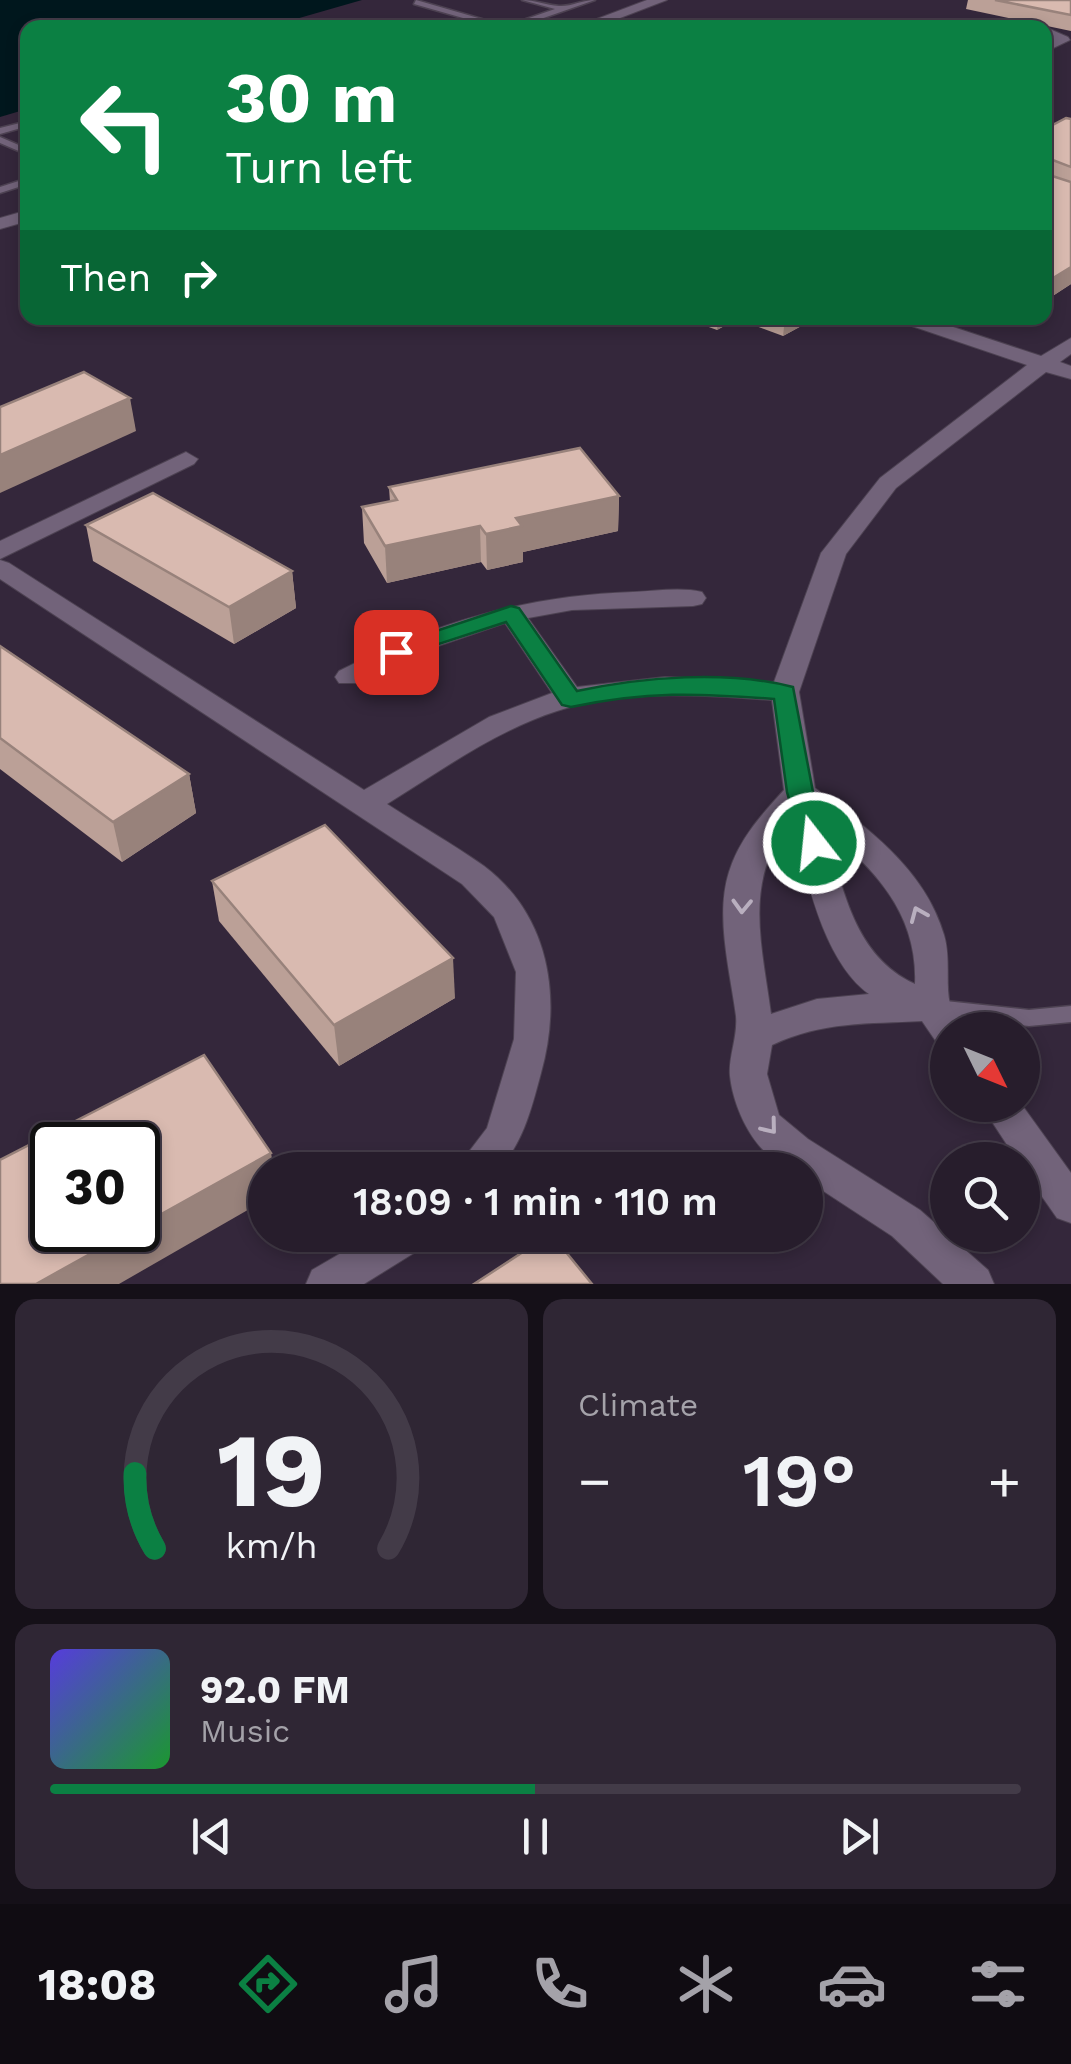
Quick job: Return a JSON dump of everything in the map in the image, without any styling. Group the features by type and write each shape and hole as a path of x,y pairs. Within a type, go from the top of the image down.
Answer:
{"street":[{"path":"602,20 660,0"},
{"path":"927,325 1071,373"},
{"path":"930,1013 876,982 855,956 828,896 800,792 785,692 834,552 888,483 960,424 1071,344"},
{"path":"0,550 186,458"},
{"path":"0,568 474,876 508,911 533,972 532,1039 504,1136 490,1152"},
{"path":"350,677 396,652 511,613 572,602 693,598"},
{"path":"511,613 571,700"},
{"path":"364,804 477,735 548,704 631,687 698,686 785,692"},
{"path":"800,792 879,854 916,905 936,975 939,1012"},
{"path":"800,792 765,831 745,872 740,909 756,1036 748,1074 763,1124 794,1151 906,1223 973,1284"},
{"path":"756,1036 796,1016 856,1006 930,1017"},
{"path":"1012,1122 1071,1206"},
{"path":"326,1284 380,1252"}],"lane":[{"path":"526,0 563,9"},
{"path":"530,20 591,0"},
{"path":"417,2 478,20"},
{"path":"465,20 471,18"},
{"path":"0,179 14,186"},
{"path":"0,190 20,184"},
{"path":"1040,1017 1071,1014"}],"water":[{"path":"0,0 362,0 292,20 20,20 20,111 0,117"}],"building":[{"path":"995,0 1071,0 1071,15"},
{"path":"1071,119 1071,167 1052,160 1052,125"},
{"path":"1052,176 1071,182 1071,267 1052,279"},
{"path":"84,372 130,398 0,455 0,407"},
{"path":"580,448 619,496 516,518 522,526 486,534 480,526 385,546 362,507 397,500 389,487"},
{"path":"153,493 292,571 229,607 86,525"},
{"path":"0,646 189,774 113,822 0,738"},
{"path":"325,825 453,958 334,1025 212,881"},
{"path":"204,1055 270,1152 248,1152 248,1166 160,1215 160,1122 74,1122"},
{"path":"30,1145 30,1252 93,1252 36,1284 0,1284 0,1160"},
{"path":"523,1252 566,1252 592,1284 474,1284"}],"route":[{"path":"396,652 511,613 571,700 631,687 698,686 785,692 800,792 814,843"}]}
